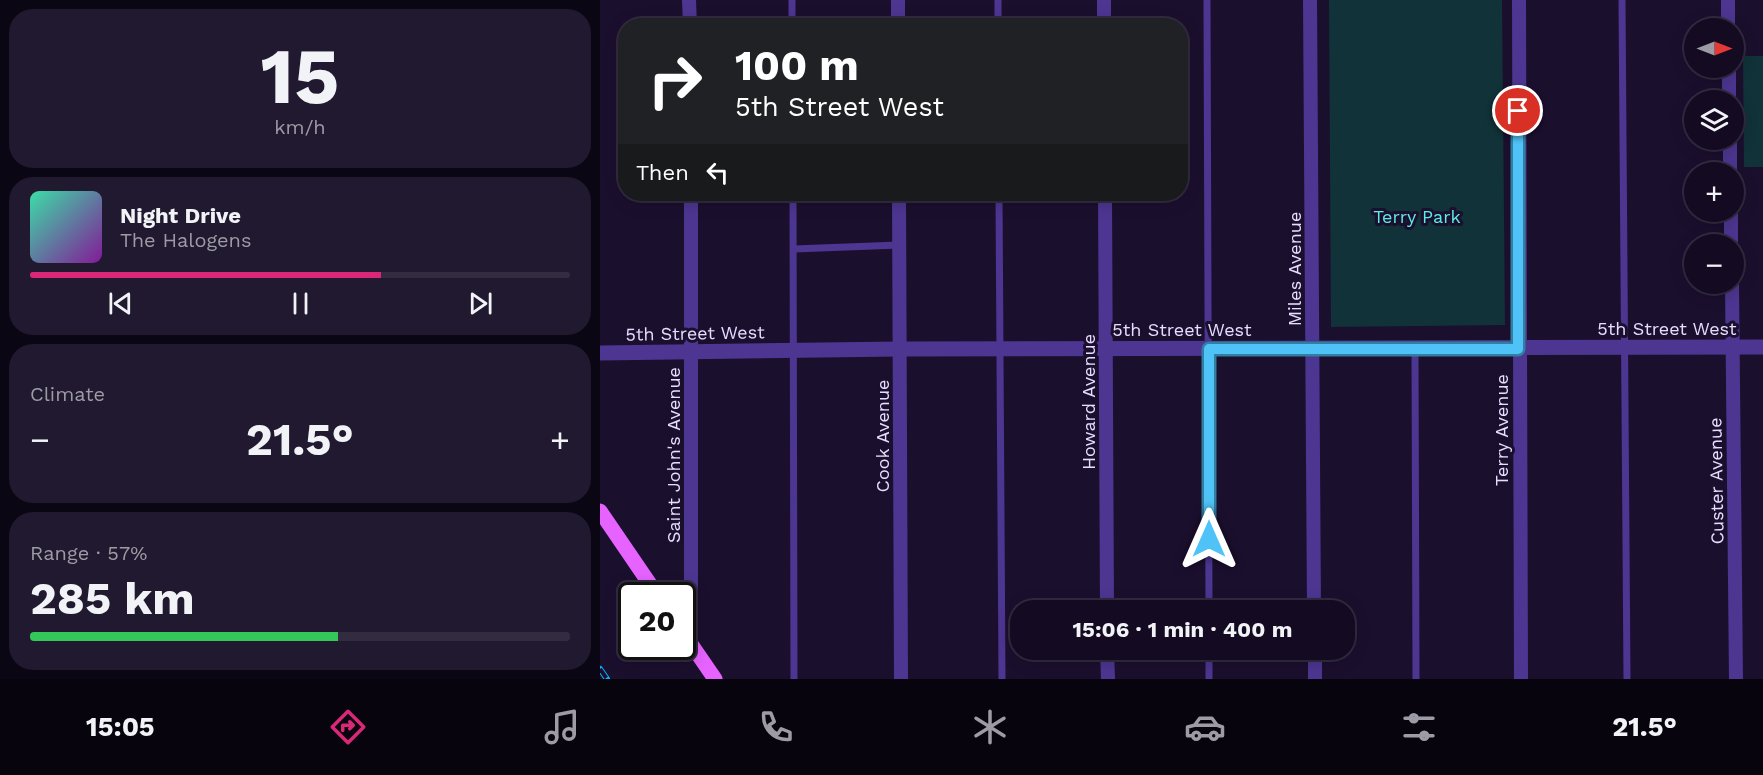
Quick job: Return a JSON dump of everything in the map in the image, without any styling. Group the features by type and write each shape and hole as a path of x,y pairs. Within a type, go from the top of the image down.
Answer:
{"main road":[{"path":"600,511 648,582"},
{"path":"696,651 715,679"}],"street":[{"path":"689,0 690,18"},
{"path":"898,0 898,18"},
{"path":"1104,0 1104,18"},
{"name":"Miles Avenue","path":"1310,0 1314,600"},
{"name":"Terry Avenue","path":"1518,0 1521,679"},
{"path":"1728,0 1728,18"},
{"name":"Saint John's Avenue","path":"688,582 692,352 691,201"},
{"name":"Cook Avenue","path":"899,201 901,679"},
{"name":"Howard Avenue","path":"1105,201 1107,600"},
{"name":"Custer Avenue","path":"1732,294 1736,679"},
{"name":"5th Street West","path":"600,353 900,349 1415,350 1763,347"},
{"path":"1107,660 1108,679"},
{"path":"1315,660 1315,679"}],"lane":[{"path":"792,0 792,18"},
{"path":"998,0 998,18"},
{"path":"1207,0 1209,600"},
{"path":"1622,0 1626,679"},
{"path":"794,201 794,679"},
{"path":"999,201 1002,679"},
{"path":"794,249 899,246"},
{"path":"1415,350 1416,679"},
{"path":"1209,660 1209,679"}],"green space":[{"name":"Terry Park","path":"1329,0 1502,0 1505,325 1331,327"},
{"path":"1744,56 1763,56 1763,167 1744,167"}],"railway":[{"path":"600,669 607,679"}],"route":[{"path":"1209,539 1209,349 1518,349 1518,111"}]}
